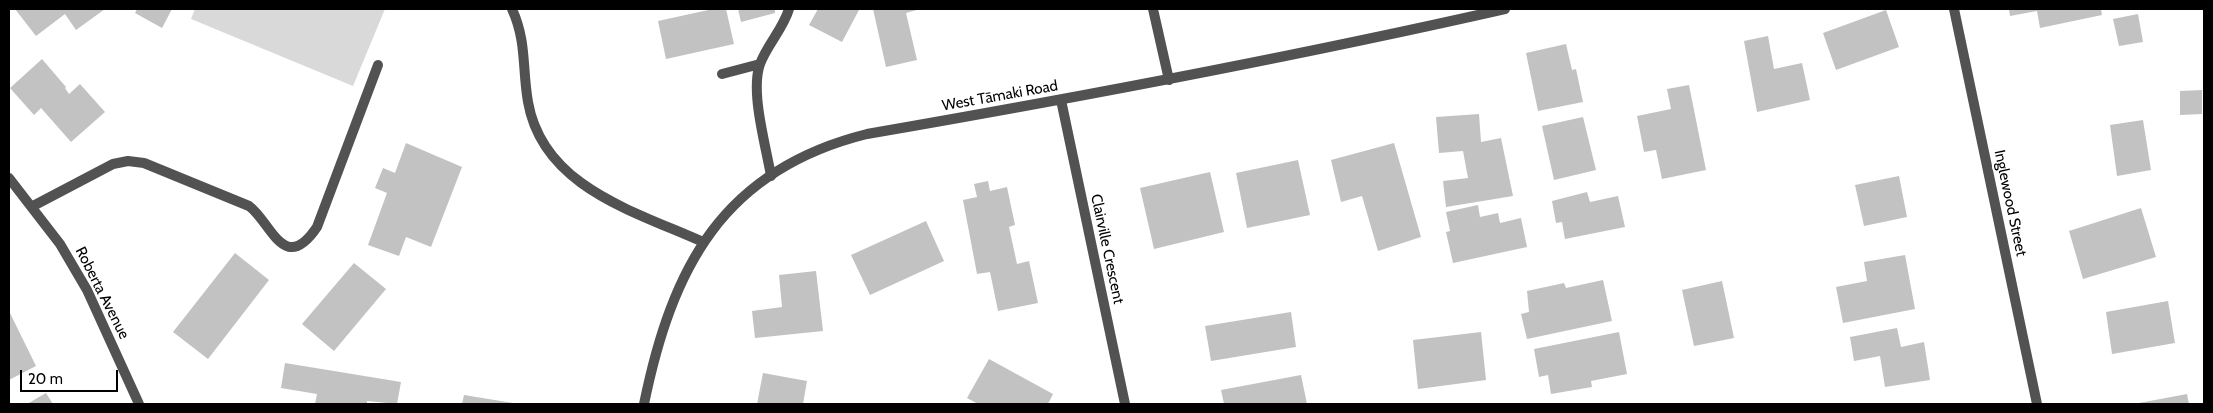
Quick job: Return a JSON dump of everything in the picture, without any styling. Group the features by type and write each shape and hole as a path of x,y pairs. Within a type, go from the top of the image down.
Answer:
{"street":[{"path":"512,9 521,29 528,101 533,122 550,154 580,184 601,197 702,242"},
{"path":"771,176 758,102 757,81 760,64 789,9"},
{"path":"1153,9 1169,80"},
{"name":"West Tāmaki Road","path":"644,404 662,327 686,271 702,242 738,200 798,158 831,143 867,134 1169,80 1339,46 1505,9"},
{"name":"Inglewood Street","path":"1954,9 2037,404"},
{"path":"722,74 760,64"},
{"path":"33,206 113,164 128,161 144,163 248,206 257,212 272,235 284,244 294,247 308,240 317,227 378,65"},
{"name":"Clairville Crescent","path":"1061,100 1125,404"},
{"name":"Roberta Avenue","path":"9,178 33,206 60,244 87,290 139,404"}],"shaded area":[{"path":"195,9 385,9 353,86 191,19"}],"building":[{"path":"15,9 105,9 76,30 65,14 36,36"},
{"path":"137,9 172,9 162,28 135,13"},
{"path":"713,9 726,9 734,44 666,59 658,21"},
{"path":"738,9 775,9 775,13 741,22"},
{"path":"818,9 859,10 842,42 809,25"},
{"path":"873,9 920,9 906,13 917,60 886,67"},
{"path":"2009,9 2101,9 2102,15 2040,28 2037,11 2010,16"},
{"path":"1886,10 1899,47 1836,70 1823,33"},
{"path":"2138,14 2143,42 2119,46 2113,19"},
{"path":"1768,36 1774,69 1802,63 1810,100 1757,112 1744,41"},
{"path":"1566,44 1572,70 1576,69 1583,102 1538,111 1526,53"},
{"path":"42,59 66,87 69,94 80,84 105,112 71,142 41,108 34,115 10,88"},
{"path":"1689,85 1706,170 1662,179 1656,150 1644,152 1637,116 1671,109 1667,89"},
{"path":"2202,90 2202,114 2180,115 2180,91"},
{"path":"1479,114 1481,142 1501,138 1513,196 1446,207 1443,181 1468,178 1463,151 1439,153 1436,117"},
{"path":"1583,117 1596,170 1554,180 1542,126"},
{"path":"2143,120 2151,170 2117,176 2110,125"},
{"path":"406,143 462,167 431,247 406,237 399,256 368,245 387,193 375,188 383,168 395,173"},
{"path":"1394,143 1421,237 1378,251 1362,196 1341,202 1331,160"},
{"path":"1298,160 1310,215 1247,228 1236,173"},
{"path":"1210,172 1224,232 1154,249 1140,188"},
{"path":"1899,176 1907,217 1864,226 1855,185"},
{"path":"988,181 990,191 1007,187 1015,225 1009,227 1017,264 1029,261 1038,303 998,311 990,272 977,274 963,200 977,197 974,184"},
{"path":"1587,192 1590,202 1618,196 1625,227 1565,239 1562,222 1556,223 1552,201"},
{"path":"1478,205 1480,217 1498,213 1500,223 1521,218 1527,247 1453,263 1446,232 1450,231 1446,212"},
{"path":"2141,208 2156,257 2083,279 2069,231"},
{"path":"926,221 944,261 870,295 851,255"},
{"path":"235,253 269,280 208,359 173,332"},
{"path":"1905,255 1915,309 1843,323 1836,287 1867,281 1864,262"},
{"path":"354,263 386,289 334,351 302,324"},
{"path":"816,271 823,331 755,338 752,311 782,307 779,275"},
{"path":"1603,280 1612,321 1527,339 1521,314 1529,312 1527,291 1564,283 1566,288"},
{"path":"1722,281 1734,338 1694,346 1682,290"},
{"path":"2168,301 2175,343 2112,354 2106,312"},
{"path":"9,311 36,366 9,380"},
{"path":"1291,312 1296,347 1211,361 1205,326"},
{"path":"1897,328 1901,347 1924,342 1930,380 1885,387 1880,356 1854,361 1850,337"},
{"path":"1481,332 1486,380 1418,389 1413,340"},
{"path":"1619,332 1627,374 1591,381 1592,387 1551,394 1548,375 1539,377 1534,349"},
{"path":"989,359 1053,394 1048,404 978,404 967,398"},
{"path":"285,363 401,382 397,404 367,401 367,404 315,404 317,394 281,388"},
{"path":"763,373 807,381 803,404 757,404"},
{"path":"1301,375 1307,404 1224,404 1221,390"},
{"path":"46,393 53,404 27,404"},
{"path":"2187,394 2189,404 2139,404 2139,403"},
{"path":"464,395 513,403 513,404 462,404"}]}
